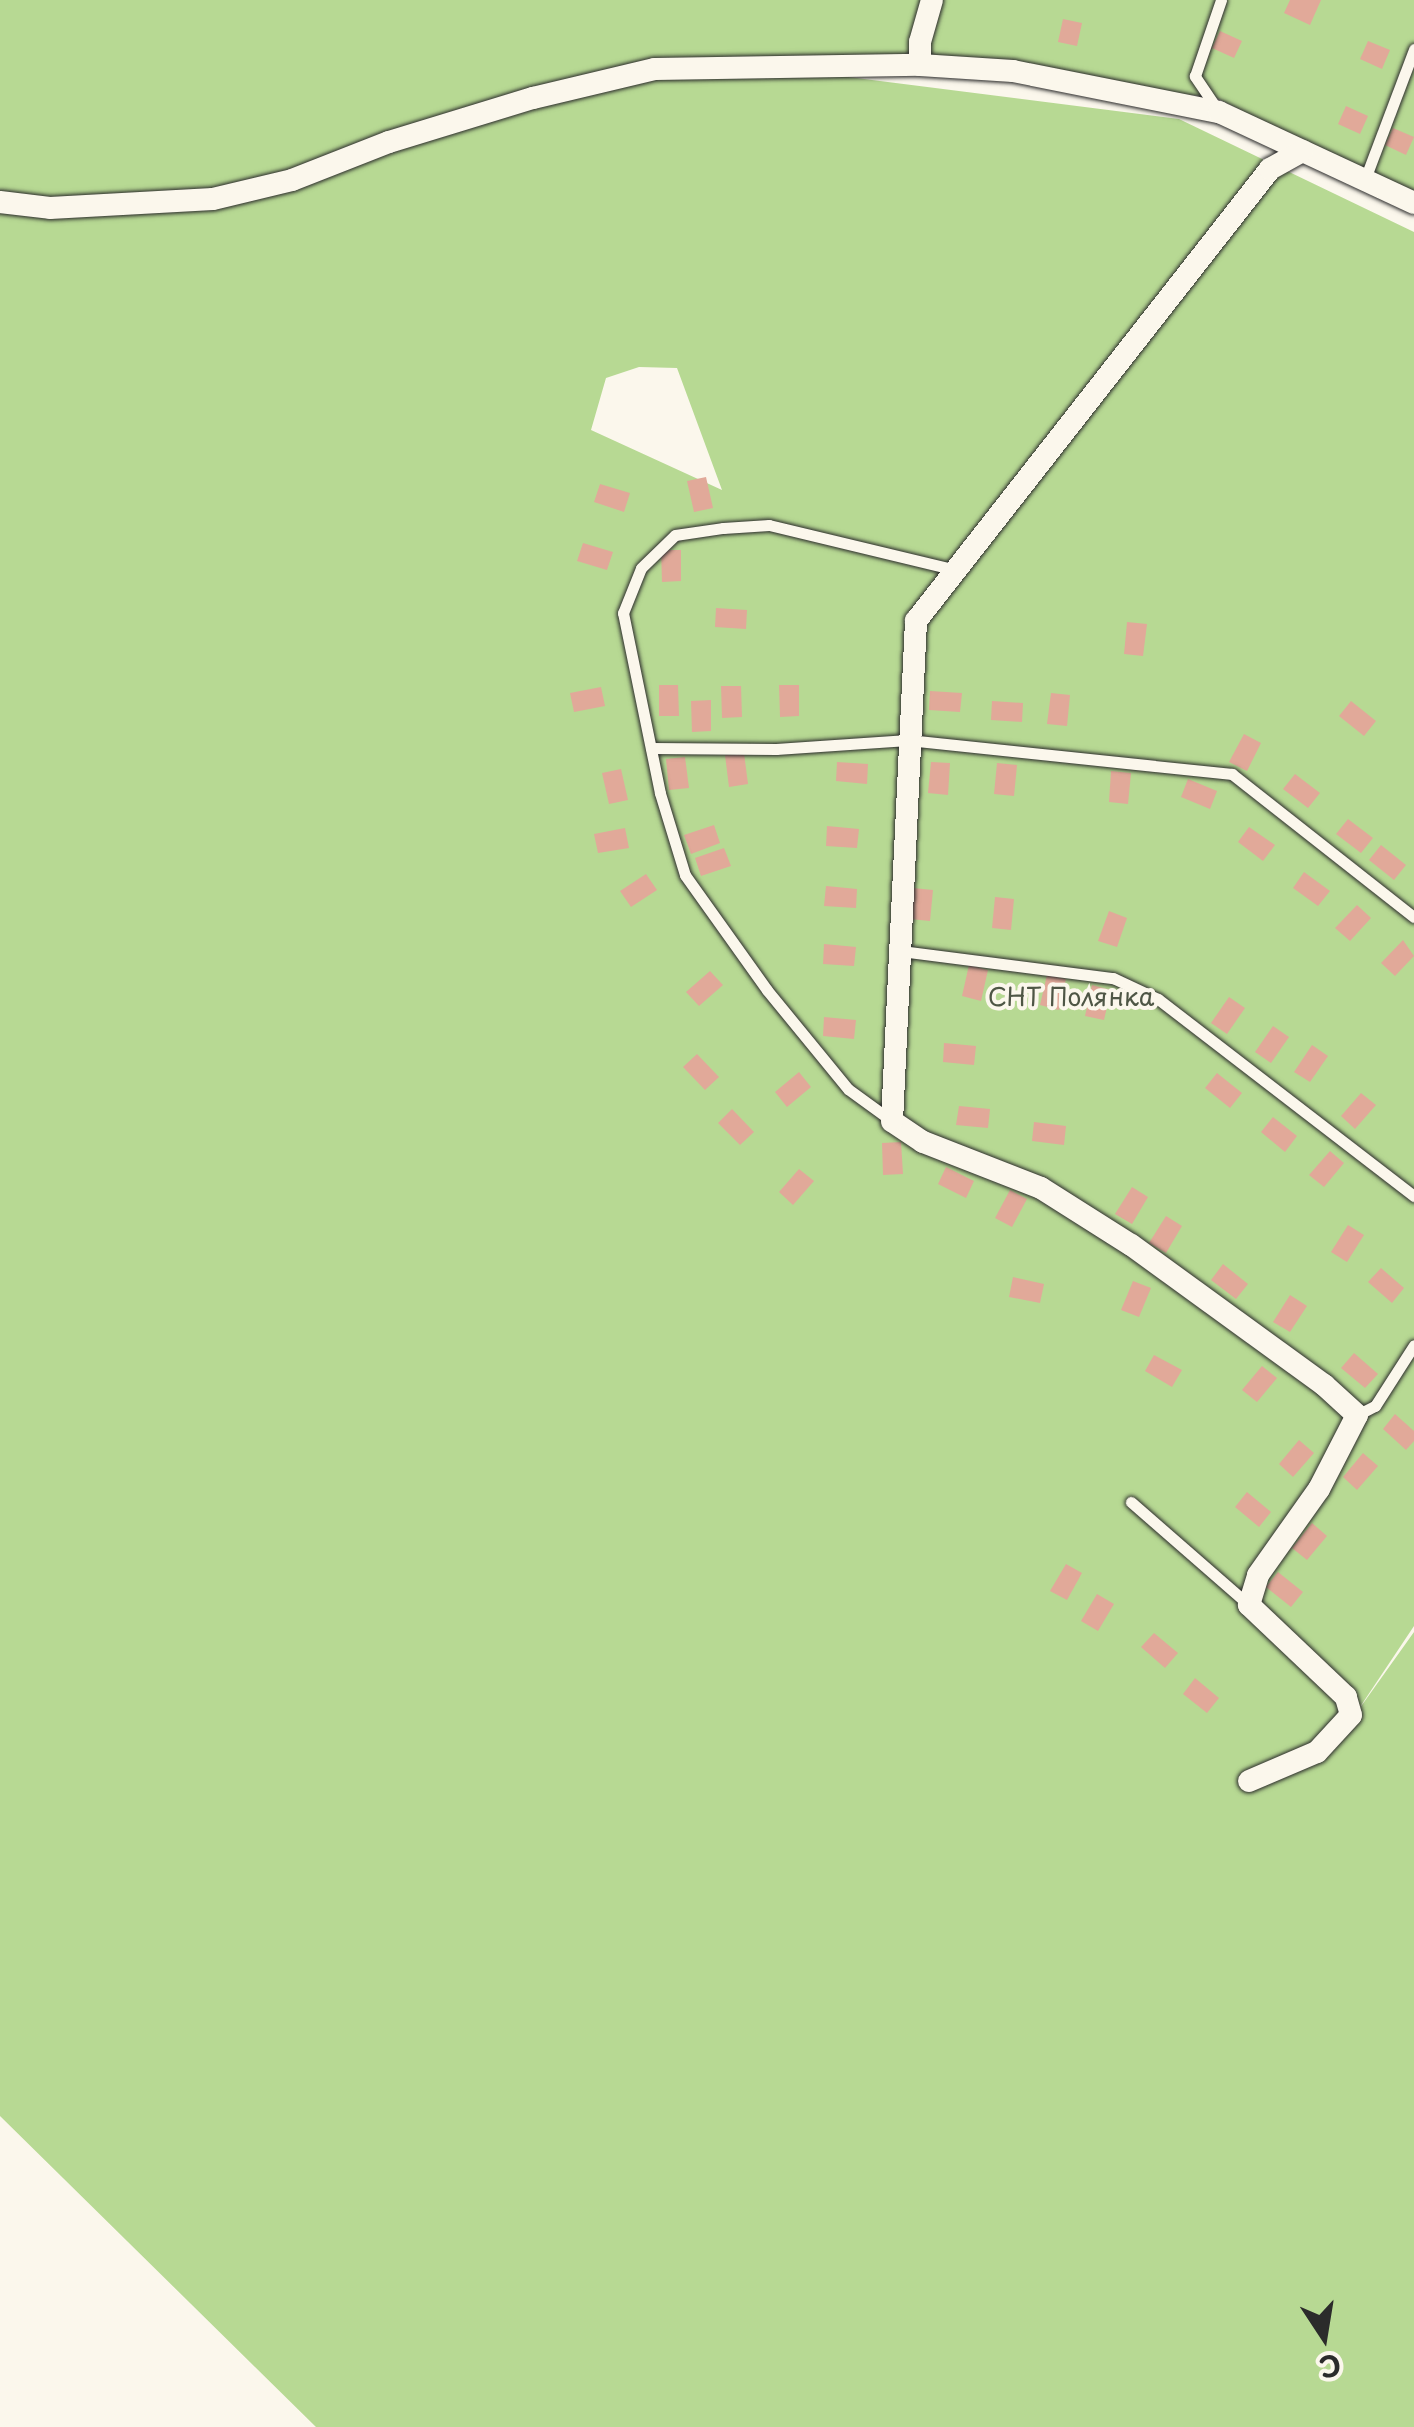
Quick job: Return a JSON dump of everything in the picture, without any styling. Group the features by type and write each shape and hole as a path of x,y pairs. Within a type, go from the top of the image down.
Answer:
{"street":[{"path":"920,65 920,42 932,0"},
{"path":"0,202 50,208 213,199 292,180 389,142 533,98 655,69 920,65 1013,71 1220,112 1414,202"},
{"path":"1249,1781 1317,1752 1351,1715 1346,1697 1249,1605 1258,1576 1320,1489 1358,1415 1324,1385 1132,1245 1041,1188 923,1142 892,1120 916,621 1270,170 1302,151"}],"lane":[{"path":"1220,112 1195,76 1221,0"},
{"path":"1364,179 1414,49"},
{"path":"892,1120 848,1089 768,990 685,876 651,748 623,613 641,568 675,535 768,525 956,570"},
{"path":"651,748 776,749 908,740 1232,774 1414,917"},
{"path":"901,950 1113,978 1158,999 1414,1196"},
{"path":"1358,1415 1376,1406 1414,1345"},
{"path":"1131,1502 1249,1605"}],"green space":[{"name":"СНТ Полянка","path":"0,0 1414,0 1414,199 1215,97 978,77 801,71 1179,119 1414,232 1414,1626 1352,1719 1414,1632 1414,2427 316,2427 0,2116","holes":["639,367 677,368 722,490 591,430 606,378"]}],"building":[{"path":"1290,0 1321,0 1310,25 1284,13"},
{"path":"1063,19 1082,23 1077,46 1058,42"},
{"path":"1220,31 1242,41 1234,58 1212,48"},
{"path":"1368,41 1390,50 1382,69 1360,59"},
{"path":"1346,106 1368,116 1360,134 1338,124"},
{"path":"1393,128 1414,137 1406,155 1385,145"},
{"path":"706,477 713,508 694,512 687,481"},
{"path":"600,484 630,493 624,512 594,502"},
{"path":"583,543 613,552 607,570 577,561"},
{"path":"661,550 681,550 681,581 662,582"},
{"path":"716,608 747,610 746,629 715,627"},
{"path":"1127,622 1147,624 1143,656 1124,654"},
{"path":"659,685 678,685 679,716 659,716"},
{"path":"779,685 799,685 799,716 780,717"},
{"path":"721,686 741,686 742,717 722,718"},
{"path":"601,687 605,706 574,712 570,693"},
{"path":"930,691 962,693 960,712 929,710"},
{"path":"1051,693 1070,695 1067,726 1047,724"},
{"path":"711,700 711,731 692,732 691,701"},
{"path":"992,701 1023,703 1022,722 991,720"},
{"path":"1351,701 1376,721 1364,736 1339,716"},
{"path":"1244,734 1261,743 1247,771 1229,762"},
{"path":"744,753 748,784 729,787 725,755"},
{"path":"685,757 689,788 669,790 666,759"},
{"path":"837,762 868,764 867,784 836,781"},
{"path":"931,762 950,763 948,795 928,793"},
{"path":"997,763 1017,765 1014,796 994,794"},
{"path":"621,769 628,800 609,804 602,773"},
{"path":"1111,771 1131,773 1128,804 1109,802"},
{"path":"1295,774 1320,793 1308,808 1283,789"},
{"path":"1188,779 1217,791 1210,809 1181,797"},
{"path":"1348,819 1373,838 1361,853 1336,834"},
{"path":"714,825 720,843 691,854 684,835"},
{"path":"827,826 859,829 857,848 826,846"},
{"path":"1249,827 1275,845 1263,861 1238,842"},
{"path":"625,828 629,848 598,853 594,834"},
{"path":"1381,845 1406,865 1394,880 1369,860"},
{"path":"724,848 731,866 701,876 695,858"},
{"path":"1304,872 1330,891 1318,906 1293,888"},
{"path":"646,874 657,890 631,907 620,891"},
{"path":"826,886 857,889 856,908 824,906"},
{"path":"913,888 933,890 930,921 910,919"},
{"path":"995,897 1014,899 1011,930 992,928"},
{"path":"1357,905 1371,918 1350,941 1335,928"},
{"path":"1109,911 1127,918 1117,947 1098,941"},
{"path":"1403,940 1414,956 1395,976 1381,963"},
{"path":"824,944 856,947 854,966 823,964"},
{"path":"969,965 988,970 981,1001 962,996"},
{"path":"710,971 723,985 699,1006 686,992"},
{"path":"1047,975 1066,979 1059,1010 1040,1005"},
{"path":"1092,985 1111,990 1104,1020 1085,1016"},
{"path":"1229,997 1245,1008 1227,1034 1211,1023"},
{"path":"824,1017 856,1020 854,1039 823,1036"},
{"path":"1273,1026 1289,1037 1271,1063 1255,1052"},
{"path":"944,1043 976,1046 974,1065 943,1062"},
{"path":"1312,1045 1328,1056 1310,1082 1294,1072"},
{"path":"697,1054 719,1077 705,1090 683,1067"},
{"path":"799,1072 811,1087 787,1107 775,1092"},
{"path":"1217,1073 1242,1093 1230,1108 1205,1088"},
{"path":"1361,1093 1376,1105 1355,1129 1341,1116"},
{"path":"959,1106 990,1109 988,1128 956,1125"},
{"path":"732,1109 754,1132 740,1145 718,1123"},
{"path":"1273,1117 1297,1136 1285,1152 1261,1132"},
{"path":"1034,1122 1066,1126 1064,1145 1032,1141"},
{"path":"901,1142 903,1174 883,1175 882,1143"},
{"path":"1330,1151 1344,1163 1324,1187 1309,1175"},
{"path":"946,1167 974,1181 966,1198 938,1184"},
{"path":"799,1169 814,1181 793,1205 779,1192"},
{"path":"1132,1187 1148,1197 1132,1224 1115,1214"},
{"path":"1010,1190 1027,1199 1012,1227 995,1218"},
{"path":"1166,1216 1182,1226 1166,1253 1149,1243"},
{"path":"1348,1225 1364,1235 1347,1262 1331,1252"},
{"path":"1223,1264 1248,1284 1236,1299 1211,1280"},
{"path":"1381,1268 1404,1288 1392,1303 1368,1282"},
{"path":"1013,1277 1044,1284 1040,1303 1009,1297"},
{"path":"1133,1281 1151,1288 1139,1317 1121,1310"},
{"path":"1290,1295 1307,1306 1290,1332 1273,1322"},
{"path":"1354,1353 1378,1374 1365,1388 1341,1368"},
{"path":"1154,1355 1182,1370 1172,1387 1145,1371"},
{"path":"1262,1366 1277,1378 1257,1402 1242,1390"},
{"path":"1395,1414 1414,1431 1414,1441 1406,1450 1383,1429"},
{"path":"1299,1440 1314,1453 1293,1477 1279,1464"},
{"path":"1363,1453 1378,1466 1357,1490 1343,1477"},
{"path":"1247,1492 1271,1512 1259,1527 1235,1507"},
{"path":"1312,1523 1327,1536 1307,1560 1292,1548"},
{"path":"1066,1564 1082,1573 1067,1600 1050,1591"},
{"path":"1278,1572 1303,1592 1291,1607 1266,1587"},
{"path":"1097,1594 1114,1604 1098,1631 1081,1621"},
{"path":"1154,1633 1178,1653 1165,1668 1141,1647"},
{"path":"1195,1678 1219,1698 1207,1713 1183,1694"}]}
